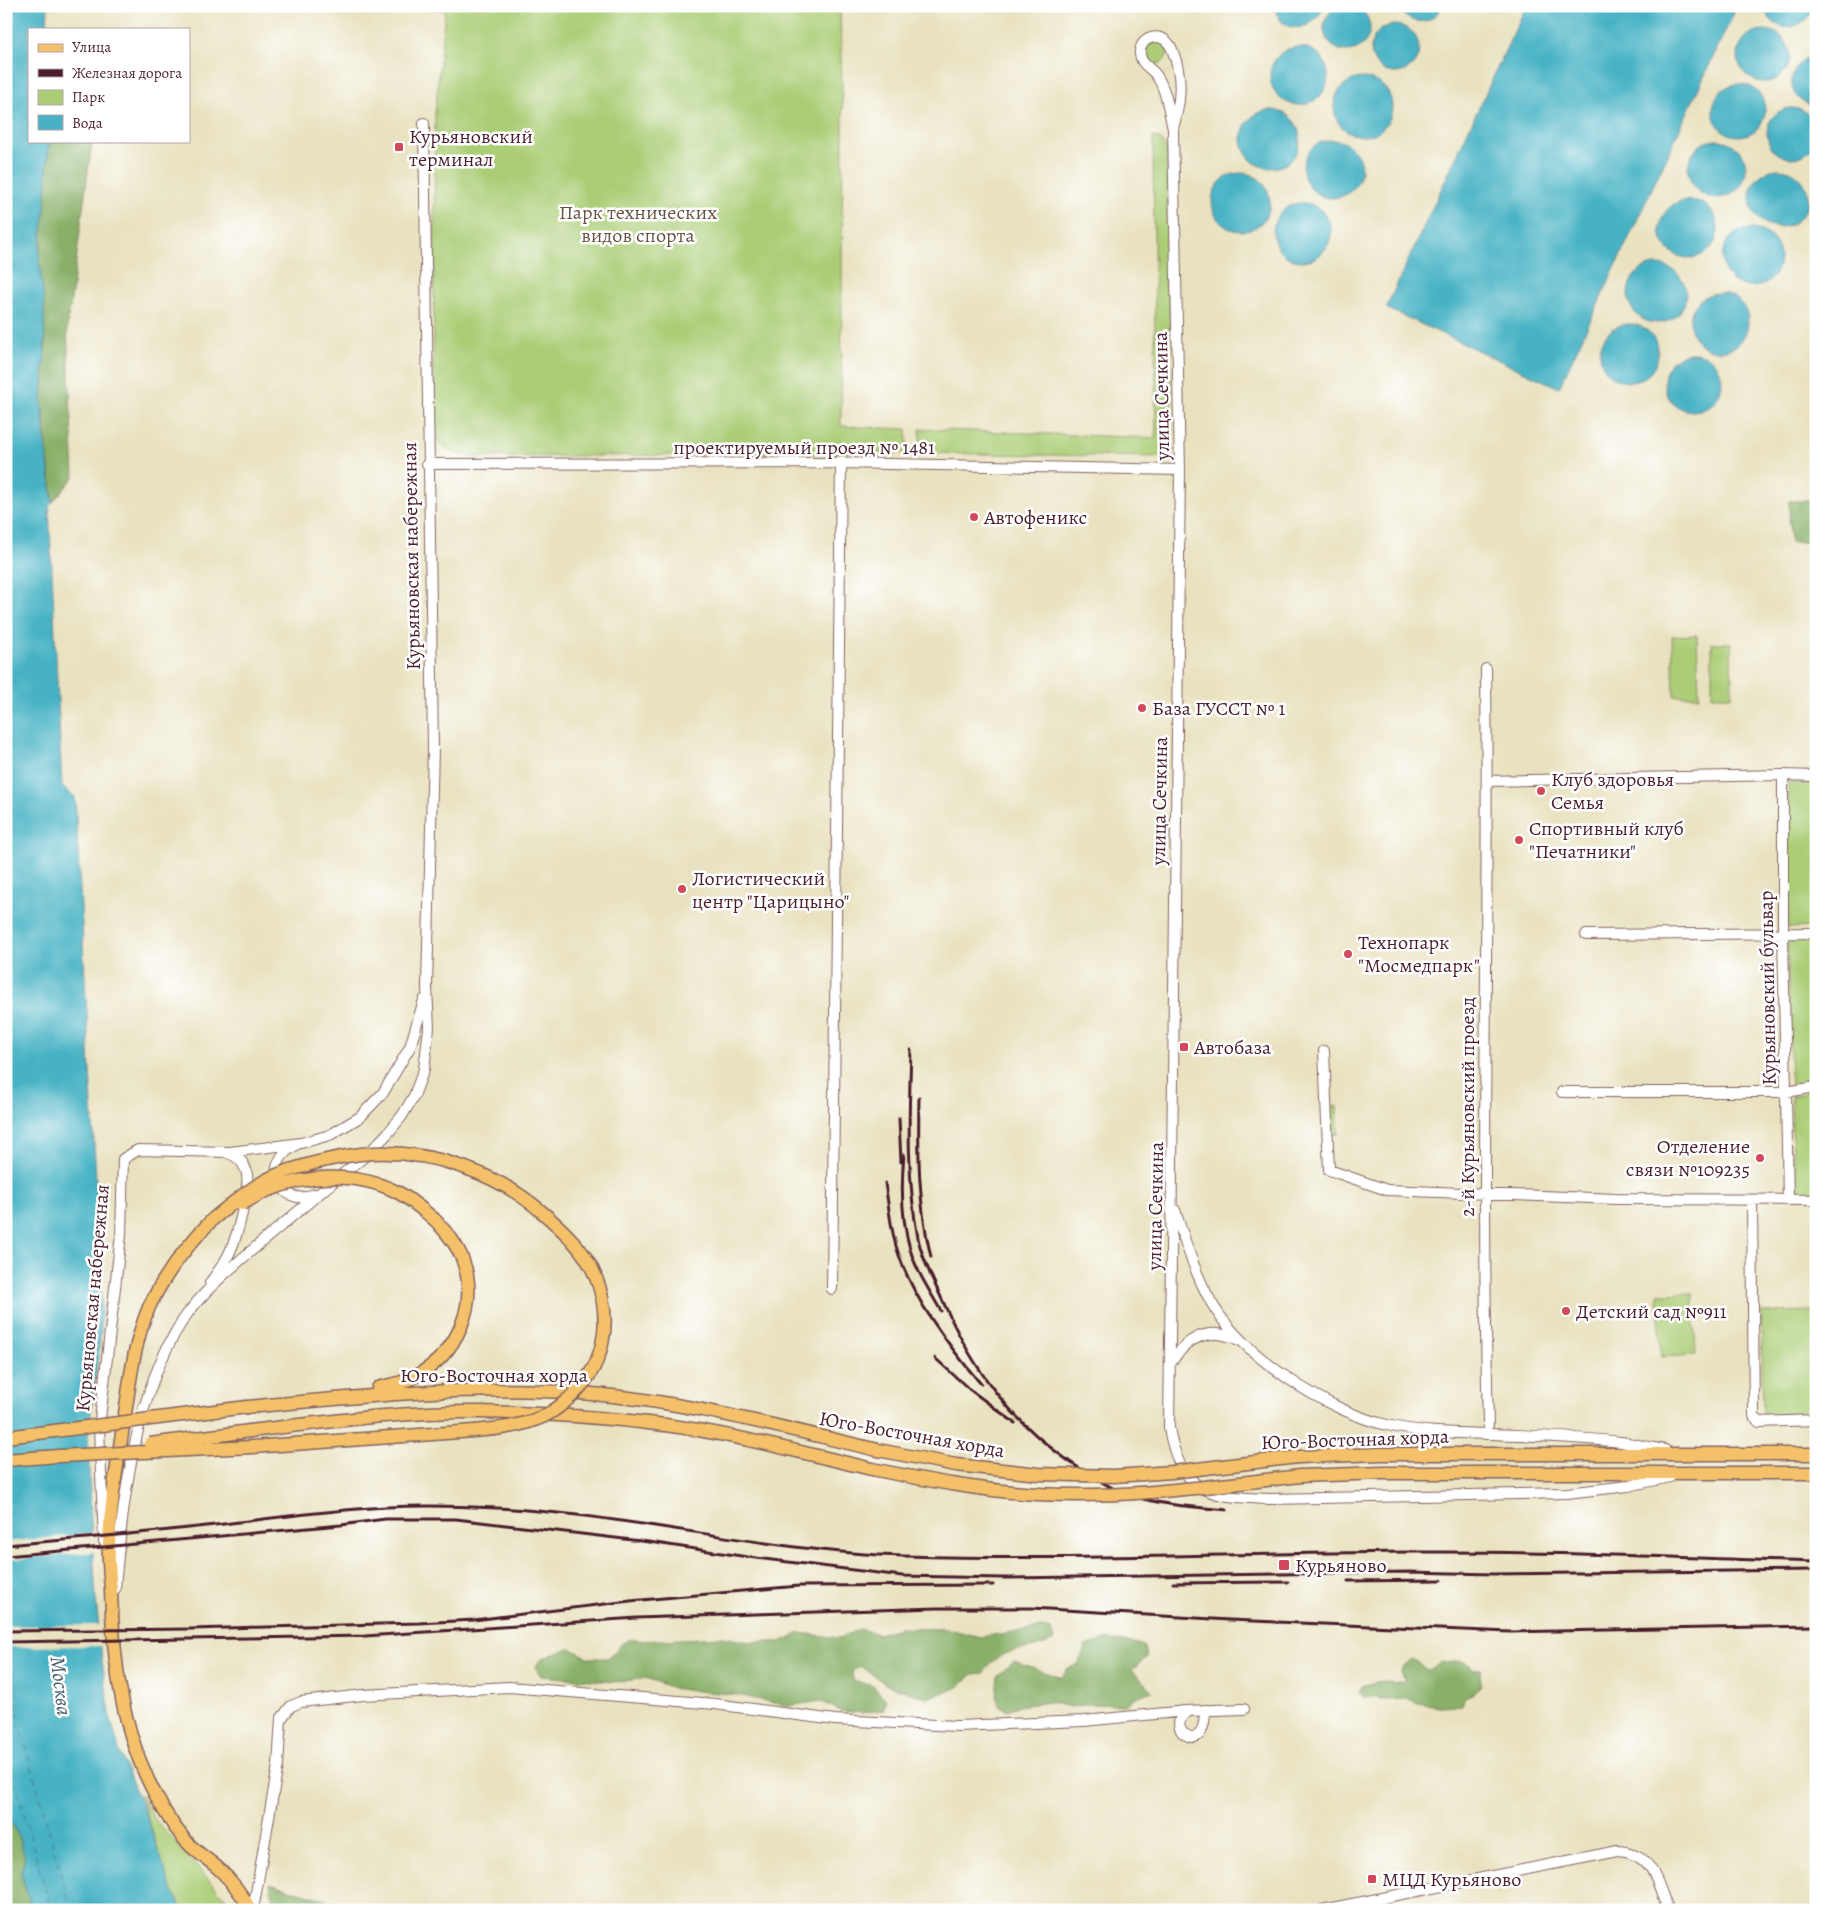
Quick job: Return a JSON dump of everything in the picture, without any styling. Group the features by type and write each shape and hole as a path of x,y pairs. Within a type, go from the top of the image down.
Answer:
{"main road":[{"path":"59,1456 252,1447 474,1431 506,1428 538,1419 560,1407 576,1393 592,1373 601,1351 605,1326 603,1302 595,1274 580,1250 557,1225 530,1202 500,1183 468,1169 433,1159 409,1154 374,1153 340,1157 294,1168 262,1182 240,1197 213,1219 178,1258 149,1306 140,1334 130,1380 116,1471 109,1545 112,1625"},
{"path":"213,1219 269,1190 310,1178 349,1178 377,1184 398,1193 419,1206 452,1239 462,1258 467,1278 468,1300 464,1320 457,1337 446,1352 431,1366 414,1377 394,1384 320,1400"},
{"name":"Юго-Восточная хорда","path":"6,1437 247,1407 384,1394 477,1389 591,1394 668,1403 878,1450 956,1465 1039,1474 1114,1476 1172,1472 1298,1456 1381,1454 1816,1454"},
{"name":"Юго-Восточная хорда","path":"6,1460 59,1456 250,1431 386,1416 479,1412 586,1417 666,1425 952,1485 1037,1494 1114,1495 1188,1489 1300,1476 1383,1473 1816,1473"},
{"name":"Курьяновская набережная","path":"112,1625 124,1714 134,1747 148,1781 186,1842 220,1870 238,1889 252,1910"}],"street":[{"name":"улица Сечкина","path":"1173,129 1179,106 1180,82 1177,66 1173,50 1168,42 1164,38 1153,37 1144,42 1140,57 1142,62 1157,75 1164,89 1173,129 1180,470 1169,1428 1173,1450 1183,1471 1192,1482 1209,1492 1234,1498 1270,1499 1567,1493 1628,1486 1686,1473"},
{"name":"Курьяновская набережная","path":"112,1625 119,1539 129,1475 145,1406 163,1355 184,1319 202,1296 240,1260 368,1153 388,1133 402,1116 414,1096 424,1069 429,1028 427,987 433,748 427,464 424,123"},
{"name":"проектируемый проезд № 1481","path":"427,464 841,463 1180,470"},
{"path":"832,1289 841,463"},
{"name":"2-й Курьяновский проезд","path":"1486,669 1487,781 1483,1194 1488,1424"},
{"path":"1487,781 1783,775 1816,776"},
{"name":"Курьяновский бульвар","path":"1783,775 1783,934 1788,1200"},
{"path":"1586,935 1816,933"},
{"name":"Курьяновская набережная","path":"112,1625 106,1589 99,1428 121,1235 123,1159 138,1150 220,1152 301,1143 330,1135 360,1117 383,1093 410,1047 427,987"},
{"path":"1324,1051 1329,1170 1387,1190 1617,1199 1816,1200"},
{"path":"1562,1092 1786,1092 1816,1087"},
{"path":"301,1143 284,1153 278,1163 277,1176 282,1187 292,1195 304,1198 328,1186"},
{"path":"202,1296 229,1254 238,1230 248,1192 247,1175 242,1163 229,1154 220,1152"},
{"path":"1172,1200 1185,1244 1211,1302 1227,1326 1255,1353 1315,1395 1352,1415 1387,1425 1428,1431 1622,1442 1684,1454"},
{"path":"1752,1200 1754,1416 1760,1422 1816,1420"},
{"path":"1170,1364 1181,1349 1200,1336 1220,1334 1230,1336 1242,1342"},
{"path":"252,1910 278,1765 281,1719 291,1706 301,1702 363,1695 509,1688 715,1704 835,1720 957,1726 1084,1721 1191,1710 1244,1709"},
{"path":"1180,1728 1179,1724 1182,1716 1191,1710"},
{"path":"1154,1714 1169,1718 1182,1732 1190,1737 1198,1736 1204,1729 1205,1710"},
{"path":"1322,1910 1618,1851 1636,1854 1649,1864 1668,1910"}],"green space":[{"name":"Парк технических видов спорта","path":"383,6 840,6 843,126 841,426 907,429 907,453 471,457 450,451 442,446 435,435 433,426 435,114 445,10"},
{"path":"1156,42 1164,45 1167,53 1164,61 1156,64 1148,61 1145,53 1148,45"},
{"path":"1153,137 1161,140 1167,150 1172,452 1165,457 920,453 920,429 1156,438"},
{"path":"49,142 92,142 67,329 74,477 53,502 42,400 45,346 39,257 45,209"},
{"path":"1789,501 1816,501 1816,542 1790,542"},
{"path":"1697,635 1699,696 1674,696 1672,636"},
{"path":"1712,643 1731,643 1732,696 1712,696"},
{"path":"1788,783 1816,784 1816,927 1788,928"},
{"path":"1816,937 1816,1082 1791,1086 1787,938"},
{"path":"1816,1091 1816,1197 1794,1197 1791,1096"},
{"path":"1330,1106 1337,1106 1338,1134 1331,1135"},
{"path":"1693,1293 1696,1355 1661,1357 1658,1294"},
{"path":"1816,1311 1816,1414 1763,1415 1761,1312"},
{"path":"899,1628 949,1629 980,1637 1041,1628 1051,1630 1054,1640 1006,1654 990,1664 984,1673 973,1674 957,1688 927,1698 887,1685 860,1666 852,1671 853,1680 873,1686 887,1700 883,1710 862,1713 841,1711 820,1701 789,1706 738,1695 676,1689 646,1678 616,1682 541,1676 535,1667 541,1659 570,1648 589,1658 609,1658 623,1643 631,1640 721,1637 750,1642 780,1642 800,1633 840,1638 859,1629 879,1634"},
{"path":"1107,1639 1145,1647 1147,1657 1132,1670 1152,1691 1134,1698 1125,1705 1090,1704 1070,1707 1049,1702 1017,1706 1008,1710 1000,1706 996,1696 998,1675 1014,1662 1062,1678 1067,1669 1078,1664 1086,1646"},
{"path":"1411,1659 1427,1670 1441,1662 1465,1662 1474,1669 1480,1669 1481,1685 1474,1692 1465,1696 1462,1705 1440,1706 1418,1703 1408,1699 1382,1700 1375,1696 1365,1697 1359,1693 1362,1686 1382,1681 1399,1682 1405,1680 1401,1671 1403,1666"},
{"path":"140,1795 156,1821 236,1910 182,1910 170,1885"},
{"path":"6,1814 18,1835 25,1857 21,1873 30,1904 36,1910 6,1910"},
{"path":"270,1883 326,1900 368,1910 274,1910"}],"water":[{"path":"1352,5 1364,11 1369,19 1369,37 1364,45 1356,50 1342,51 1330,45 1325,37 1324,23 1330,11 1338,6"},
{"name":"Москва","path":"6,6 48,6 47,28 28,28 28,142 49,142 45,209 39,257 44,302 45,346 42,400 53,502 49,506 62,787 75,797 101,1269 101,1332 88,1436 96,1598 102,1661 111,1720 120,1753 147,1818 170,1885 182,1910 36,1910 30,1904 21,1873 25,1857 18,1835 6,1814"},
{"path":"1275,6 1323,7 1312,22 1297,28 1282,22"},
{"path":"1397,6 1441,6 1432,18 1426,21 1419,21 1407,17"},
{"path":"1526,6 1737,6 1559,388 1386,308"},
{"path":"1764,6 1814,6 1810,15 1803,22 1796,26 1788,27 1774,22 1768,16"},
{"path":"1395,25 1404,27 1412,32 1417,40 1419,49 1417,58 1412,66 1404,71 1395,73 1386,71 1378,66 1373,58 1371,49 1373,40 1378,32 1386,27"},
{"path":"1764,30 1774,32 1782,38 1788,46 1790,56 1788,66 1782,74 1774,80 1764,82 1754,80 1746,74 1740,66 1738,56 1740,46 1746,38 1754,32"},
{"path":"1299,47 1310,49 1323,60 1328,76 1326,87 1315,100 1299,105 1288,103 1275,92 1270,76 1272,65 1283,52"},
{"path":"1811,56 1816,56 1816,107 1806,104 1798,98 1792,84 1796,69"},
{"path":"1363,78 1374,80 1387,91 1392,107 1390,118 1379,131 1363,136 1352,134 1339,123 1334,107 1336,96 1347,83"},
{"path":"1739,84 1749,86 1757,92 1763,100 1765,110 1763,120 1757,128 1749,134 1739,136 1729,134 1721,128 1715,120 1713,110 1715,100 1721,92 1729,86"},
{"path":"1787,108 1797,108 1810,115 1817,128 1817,138 1810,151 1797,158 1787,158 1778,154 1771,147 1767,138 1767,128 1771,119 1778,112"},
{"path":"1271,110 1282,112 1295,123 1300,139 1298,150 1287,163 1271,168 1260,166 1247,155 1242,139 1244,128 1255,115"},
{"path":"1332,140 1343,142 1356,153 1361,169 1359,180 1348,193 1332,198 1321,196 1308,185 1303,169 1305,158 1316,145"},
{"path":"1711,140 1723,140 1738,148 1746,163 1746,175 1738,190 1723,198 1711,198 1696,190 1688,175 1688,163 1696,148"},
{"path":"1773,169 1785,169 1800,177 1808,192 1808,204 1800,219 1785,227 1773,227 1758,219 1750,204 1750,192 1758,177"},
{"path":"1241,173 1252,175 1265,186 1270,202 1268,213 1257,226 1241,231 1230,229 1217,218 1212,202 1214,191 1225,178"},
{"path":"1683,200 1695,200 1710,208 1718,223 1718,235 1710,250 1695,258 1683,258 1668,250 1660,235 1660,223 1668,208"},
{"path":"1302,203 1313,205 1326,216 1331,232 1329,243 1318,256 1302,261 1291,259 1278,248 1273,232 1275,221 1286,208"},
{"path":"1745,229 1757,229 1772,237 1780,252 1780,264 1772,279 1757,287 1745,287 1730,279 1722,264 1722,252 1730,237"},
{"path":"1651,265 1663,265 1678,273 1686,288 1686,300 1678,315 1663,323 1651,323 1636,315 1628,300 1628,288 1636,273"},
{"path":"1713,293 1725,293 1740,301 1748,316 1748,328 1740,343 1725,351 1713,351 1698,343 1690,328 1690,316 1698,301"},
{"path":"1623,324 1635,324 1650,332 1658,347 1658,359 1650,374 1635,382 1623,382 1608,374 1600,359 1600,347 1608,332"},
{"path":"1687,353 1699,353 1714,361 1722,376 1722,388 1714,403 1699,411 1687,411 1672,403 1664,388 1664,376 1672,361"}],"pier":[{"path":"94,1533 95,1552 6,1560 6,1542"},
{"path":"101,1625 103,1646 6,1647 6,1626"}],"ferry route":[{"path":"6,1614 20,1726 71,1910"},
{"path":"6,1749 51,1910"}],"railway":[{"path":"911,1050 910,1168 918,1238 926,1265 946,1308 969,1353 983,1374 997,1394 1030,1430 1049,1447 1104,1484 1126,1494 1150,1501 1227,1510"},
{"path":"919,1098 921,1198 931,1257"},
{"path":"899,1118 901,1162"},
{"path":"904,1154 902,1202 907,1237 916,1265 941,1311"},
{"path":"885,1183 894,1240 915,1291 935,1324 981,1384"},
{"path":"935,1358 969,1389 1015,1423"},
{"path":"6,1545 163,1531 344,1510 401,1506 442,1506 548,1512 802,1548 904,1556 1095,1557 1465,1552 1816,1562"},
{"path":"6,1556 341,1525 385,1519 456,1519 649,1542 748,1557 902,1576 1003,1578 1409,1572 1493,1574 1816,1570"},
{"path":"1348,1581 1441,1580"},
{"path":"1173,1583 1288,1582"},
{"path":"6,1631 190,1629 419,1623 474,1620 630,1601 799,1586 993,1585"},
{"path":"6,1642 365,1636 637,1618 937,1608 1032,1608 1229,1620 1510,1632 1816,1626"}],"place":[{"name":"Курьяновский терминал","path":"399,147"},
{"name":"Автофеникс","path":"974,517"},
{"name":"База ГУССТ № 1","path":"1142,708"},
{"name":"Клуб здоровья Семья","path":"1541,791"},
{"name":"Спортивный клуб \"Печатники\"","path":"1519,840"},
{"name":"Логистический центр \"Царицыно\"","path":"682,889"},
{"name":"Технопарк \"Мосмедпарк\"","path":"1348,954"},
{"name":"Автобаза","path":"1184,1047"},
{"name":"Отделение связи №109235","path":"1760,1158"},
{"name":"Детский сад №911","path":"1566,1311"},
{"name":"Курьяново","path":"1284,1565"},
{"name":"МЦД Курьяново","path":"1372,1879"}]}
